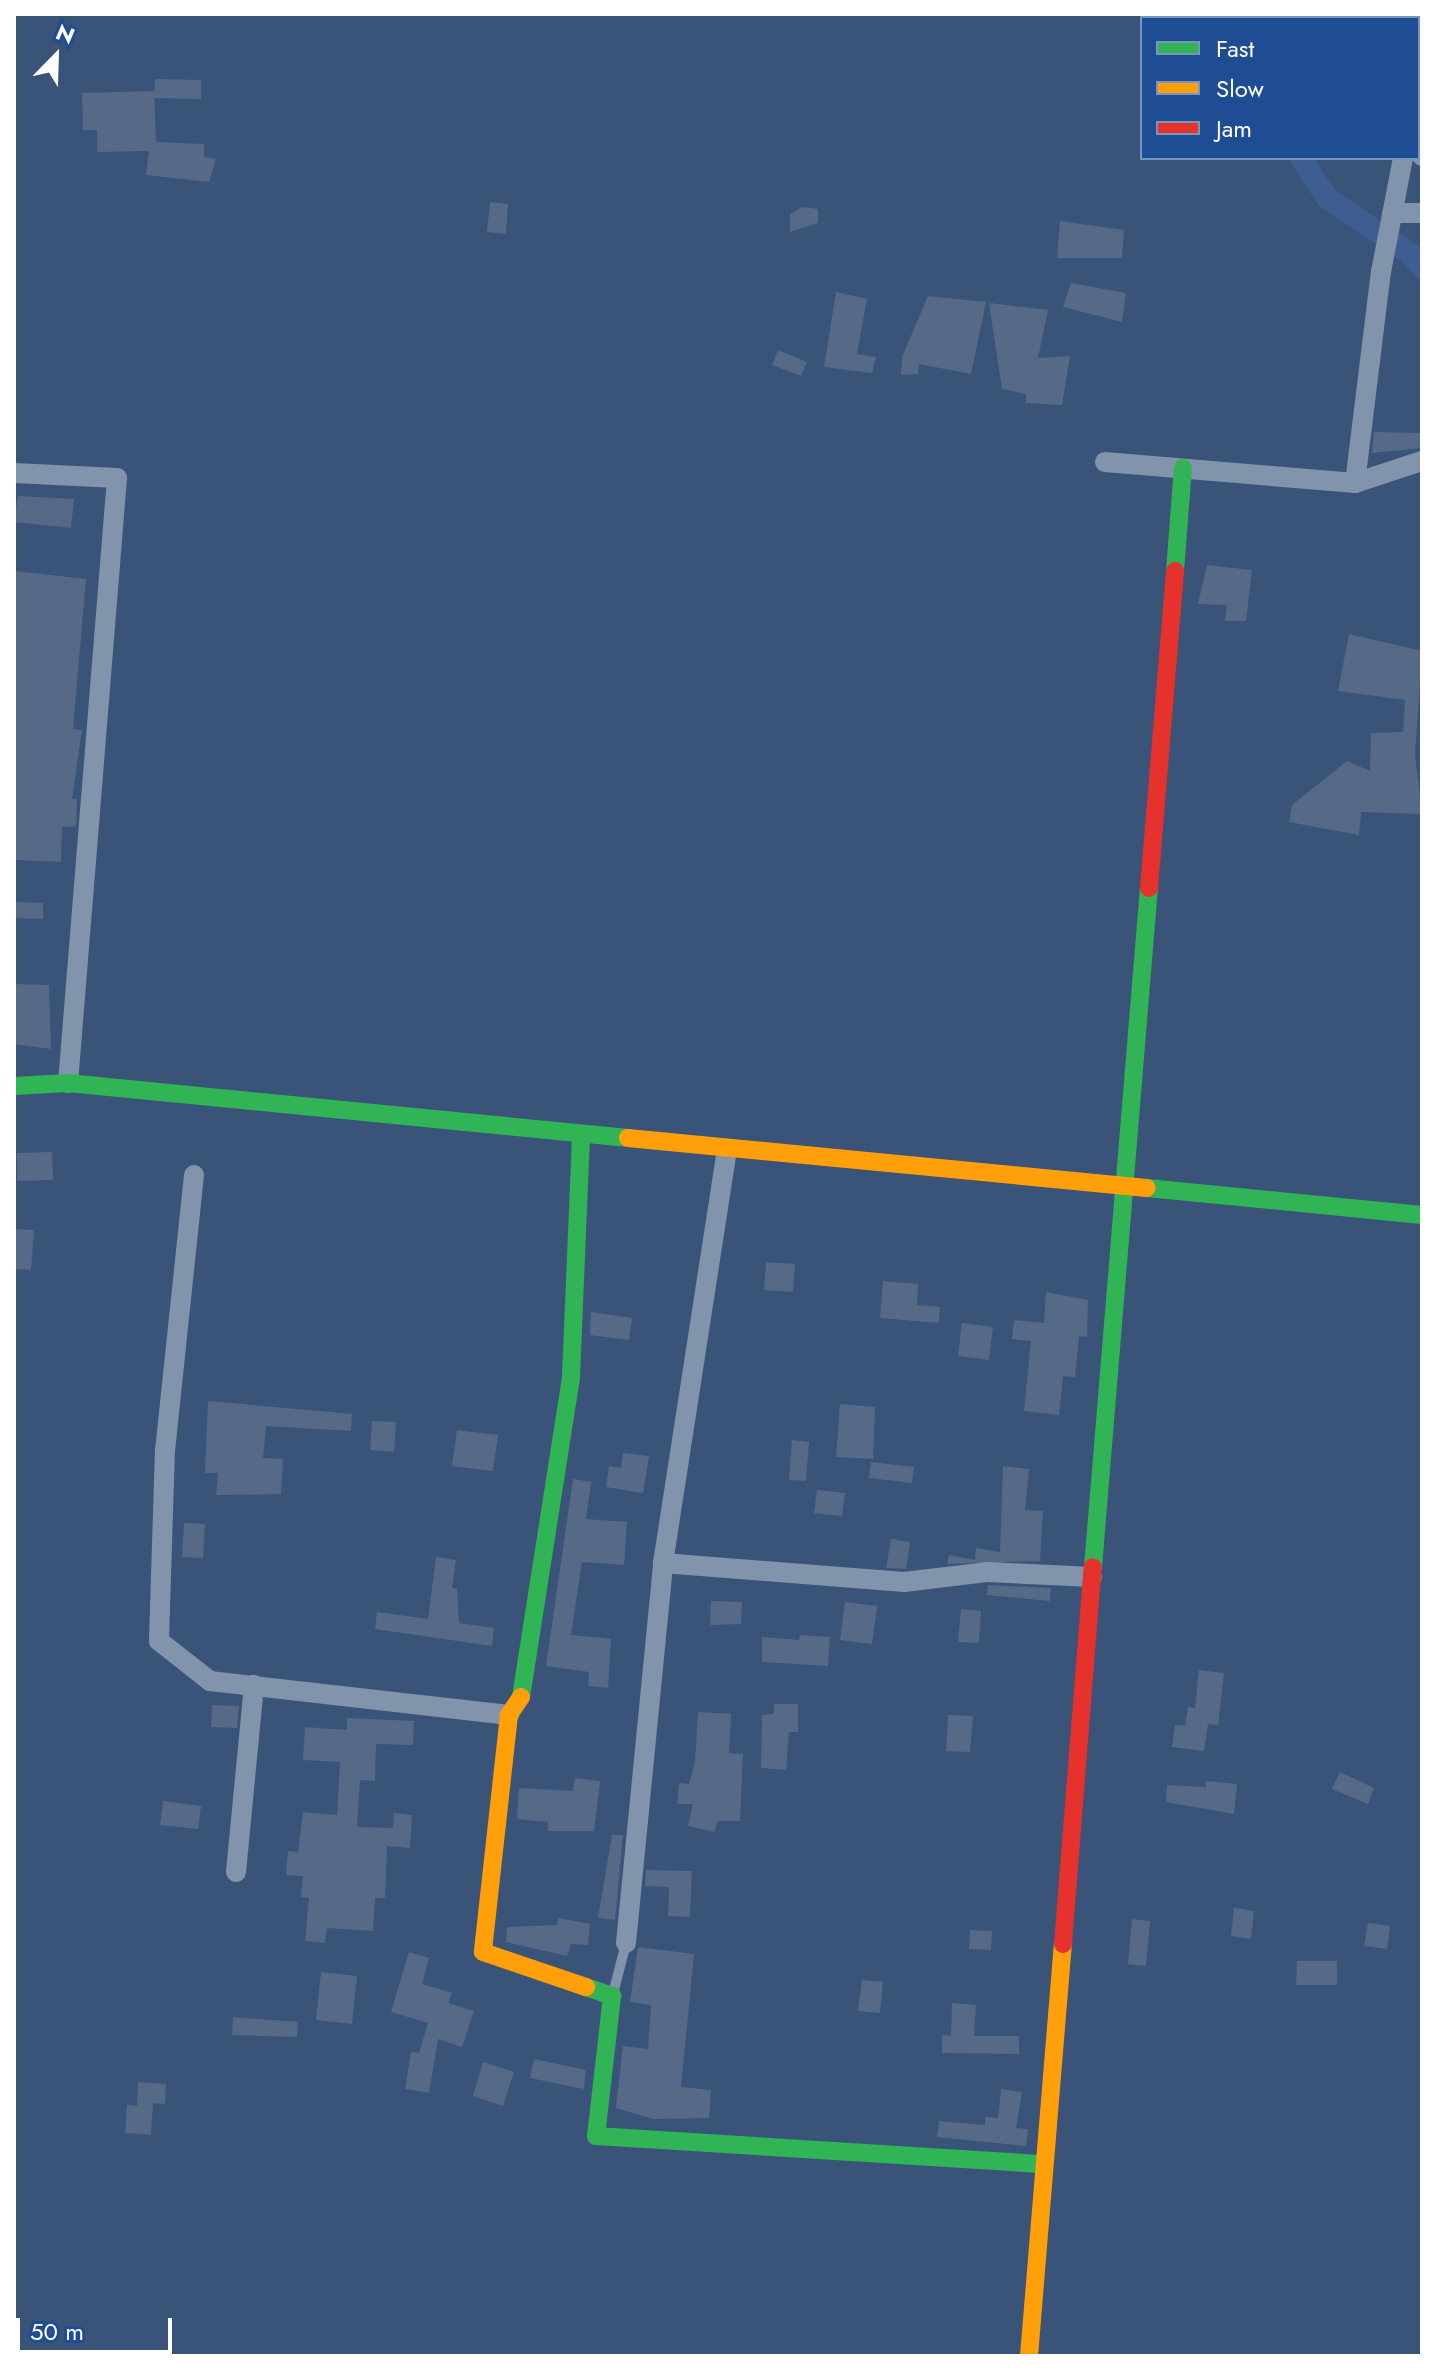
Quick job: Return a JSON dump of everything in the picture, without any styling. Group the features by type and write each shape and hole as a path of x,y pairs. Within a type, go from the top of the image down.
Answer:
{"street":[{"path":"1355,483 1381,272 1403,160"},
{"path":"1392,213 1422,213"},
{"path":"1105,462 1355,483 1422,461"},
{"path":"1029,2356 1183,468"},
{"path":"14,473 117,478 68,1083"},
{"path":"14,1086 68,1083 727,1150 1422,1215"},
{"path":"581,1135 571,1376 525,1692 509,1715 483,1952 612,1996 596,2136 1044,2164"},
{"path":"626,1943 663,1563 727,1150"},
{"path":"194,1175 165,1449 159,1641 210,1681 509,1715"},
{"path":"663,1563 904,1582 988,1572 1092,1577"},
{"path":"236,1872 254,1685"}],"lane":[{"path":"612,1996 626,1943"}],"building":[{"path":"155,79 201,80 201,99 154,98"},
{"path":"154,91 156,142 204,144 204,157 216,159 209,182 146,175 149,151 97,152 97,130 83,130 82,93"},
{"path":"490,202 508,204 506,234 487,232"},
{"path":"802,207 818,209 818,223 790,232 790,214"},
{"path":"1060,221 1124,230 1122,258 1057,258"},
{"path":"1071,283 1126,293 1122,322 1063,307"},
{"path":"836,292 867,299 857,354 876,357 872,373 824,367"},
{"path":"928,296 986,302 971,374 919,364 918,374 901,375 902,357"},
{"path":"989,303 1048,310 1038,358 1070,356 1062,405 1026,403 1026,394 1002,389"},
{"path":"778,350 807,362 801,376 772,365"},
{"path":"1374,432 1422,433 1422,448 1372,453"},
{"path":"18,496 74,499 71,528 14,522"},
{"path":"1207,565 1252,570 1246,621 1225,621 1227,605 1198,604"},
{"path":"14,571 86,579 73,729 82,730 72,799 77,799 76,826 62,827 61,862 14,860"},
{"path":"1349,634 1422,651 1415,755 1422,814 1361,812 1359,835 1289,822 1292,805 1347,761 1370,771 1371,733 1403,732 1405,700 1338,691"},
{"path":"16,902 43,903 43,919 16,918"},
{"path":"14,984 49,985 51,1049 14,1044"},
{"path":"52,1152 53,1180 17,1181 17,1153"},
{"path":"14,1229 34,1230 31,1270 14,1269"},
{"path":"766,1262 795,1264 793,1292 764,1290"},
{"path":"883,1281 918,1284 917,1305 940,1307 939,1323 880,1318"},
{"path":"1046,1292 1088,1300 1087,1337 1079,1336 1075,1377 1063,1376 1059,1415 1024,1411 1031,1341 1012,1339 1014,1320 1044,1323"},
{"path":"591,1312 632,1318 629,1340 590,1335"},
{"path":"962,1323 993,1327 989,1360 958,1356"},
{"path":"208,1401 352,1414 351,1431 266,1426 263,1458 283,1459 281,1494 216,1495 218,1473 205,1473"},
{"path":"840,1404 875,1407 873,1459 836,1457"},
{"path":"372,1421 396,1422 394,1452 370,1450"},
{"path":"457,1430 498,1435 493,1471 452,1466"},
{"path":"792,1440 809,1442 806,1481 789,1480"},
{"path":"623,1453 649,1456 643,1493 606,1487 609,1466 621,1468"},
{"path":"871,1462 914,1467 912,1483 869,1478"},
{"path":"1003,1466 1029,1469 1025,1510 1043,1511 1040,1561 947,1564 949,1555 975,1560 976,1548 1000,1552"},
{"path":"573,1479 591,1482 586,1519 627,1522 624,1565 582,1562 571,1635 611,1639 608,1688 588,1686 589,1672 546,1666"},
{"path":"817,1490 845,1493 842,1516 814,1513"},
{"path":"184,1523 205,1524 203,1558 182,1557"},
{"path":"891,1539 910,1542 906,1569 886,1568"},
{"path":"436,1557 456,1560 452,1588 457,1589 459,1623 494,1628 492,1646 375,1629 377,1612 428,1619"},
{"path":"988,1585 1051,1588 1050,1601 987,1595"},
{"path":"711,1601 742,1602 741,1624 710,1625"},
{"path":"845,1602 877,1606 872,1644 840,1640"},
{"path":"961,1609 981,1611 979,1643 958,1642"},
{"path":"800,1635 830,1637 828,1666 762,1662 762,1637 799,1640"},
{"path":"1199,1670 1224,1673 1218,1725 1208,1724 1204,1751 1172,1747 1175,1725 1185,1726 1188,1707 1195,1708"},
{"path":"774,1704 798,1704 798,1732 789,1732 786,1770 761,1768 762,1715 774,1714"},
{"path":"212,1705 239,1706 237,1728 211,1727"},
{"path":"698,1712 731,1714 729,1753 743,1754 740,1821 717,1821 715,1832 688,1826 693,1804 677,1804 679,1783 689,1784 695,1762"},
{"path":"948,1715 973,1716 970,1752 946,1751"},
{"path":"347,1718 414,1721 413,1745 376,1744 375,1781 360,1780 357,1827 393,1828 394,1813 412,1815 410,1848 387,1846 385,1898 375,1898 373,1931 327,1928 325,1943 305,1941 309,1898 301,1897 303,1876 286,1875 288,1851 298,1852 303,1812 337,1815 340,1762 303,1760 305,1727 347,1730"},
{"path":"1340,1772 1374,1788 1368,1804 1332,1789"},
{"path":"575,1778 600,1781 594,1831 548,1831 548,1822 517,1819 519,1788 573,1791"},
{"path":"1206,1781 1237,1784 1234,1814 1166,1802 1167,1785 1206,1787"},
{"path":"163,1801 201,1806 198,1829 160,1825"},
{"path":"612,1835 623,1835 615,1920 598,1918"},
{"path":"646,1870 692,1871 690,1917 668,1916 669,1887 645,1886"},
{"path":"1234,1908 1254,1911 1251,1939 1231,1936"},
{"path":"558,1918 590,1924 588,1945 571,1944 567,1956 506,1942 507,1927 557,1925"},
{"path":"1132,1919 1150,1921 1146,1966 1128,1964"},
{"path":"1368,1923 1390,1926 1387,1949 1364,1946"},
{"path":"970,1930 992,1931 991,1950 969,1949"},
{"path":"638,1947 694,1954 681,2087 711,2090 709,2118 653,2119 616,2108 623,2046 648,2049 651,2005 630,2002"},
{"path":"409,1952 429,1958 422,1984 452,1993 448,2003 474,2011 462,2047 438,2039 429,2093 405,2089 411,2052 419,2053 428,2023 391,2012"},
{"path":"1297,1961 1337,1961 1337,1985 1296,1985"},
{"path":"321,1972 357,1976 352,2024 316,2020"},
{"path":"862,1980 883,1982 880,2013 858,2011"},
{"path":"952,2003 976,2005 974,2036 1019,2036 1019,2054 942,2053 942,2035 951,2036"},
{"path":"233,2017 298,2022 297,2037 232,2035"},
{"path":"534,2059 586,2070 584,2089 530,2078"},
{"path":"483,2062 514,2072 503,2106 473,2096"},
{"path":"138,2082 166,2084 165,2104 153,2103 151,2135 125,2133 127,2105 137,2106"},
{"path":"1001,2089 1022,2092 1016,2128 1028,2129 1026,2146 937,2137 939,2121 985,2125 985,2117 998,2118"}],"waterway":[{"path":"1302,160 1327,198 1410,254 1422,268"}],"traffic: fast":[{"path":"1175,571 1183,468"},
{"path":"1093,1567 1149,888"},
{"path":"14,1086 68,1083 628,1138"},
{"path":"521,1697 571,1376 581,1135"},
{"path":"1147,1188 1422,1215"},
{"path":"586,1987 612,1996 596,2136 1044,2164"}],"traffic: slow":[{"path":"628,1138 1147,1188"},
{"path":"521,1697 509,1715 483,1952 586,1987"},
{"path":"1029,2356 1063,1944"}],"traffic: jam":[{"path":"1149,888 1175,571"},
{"path":"1063,1944 1093,1567"}]}
